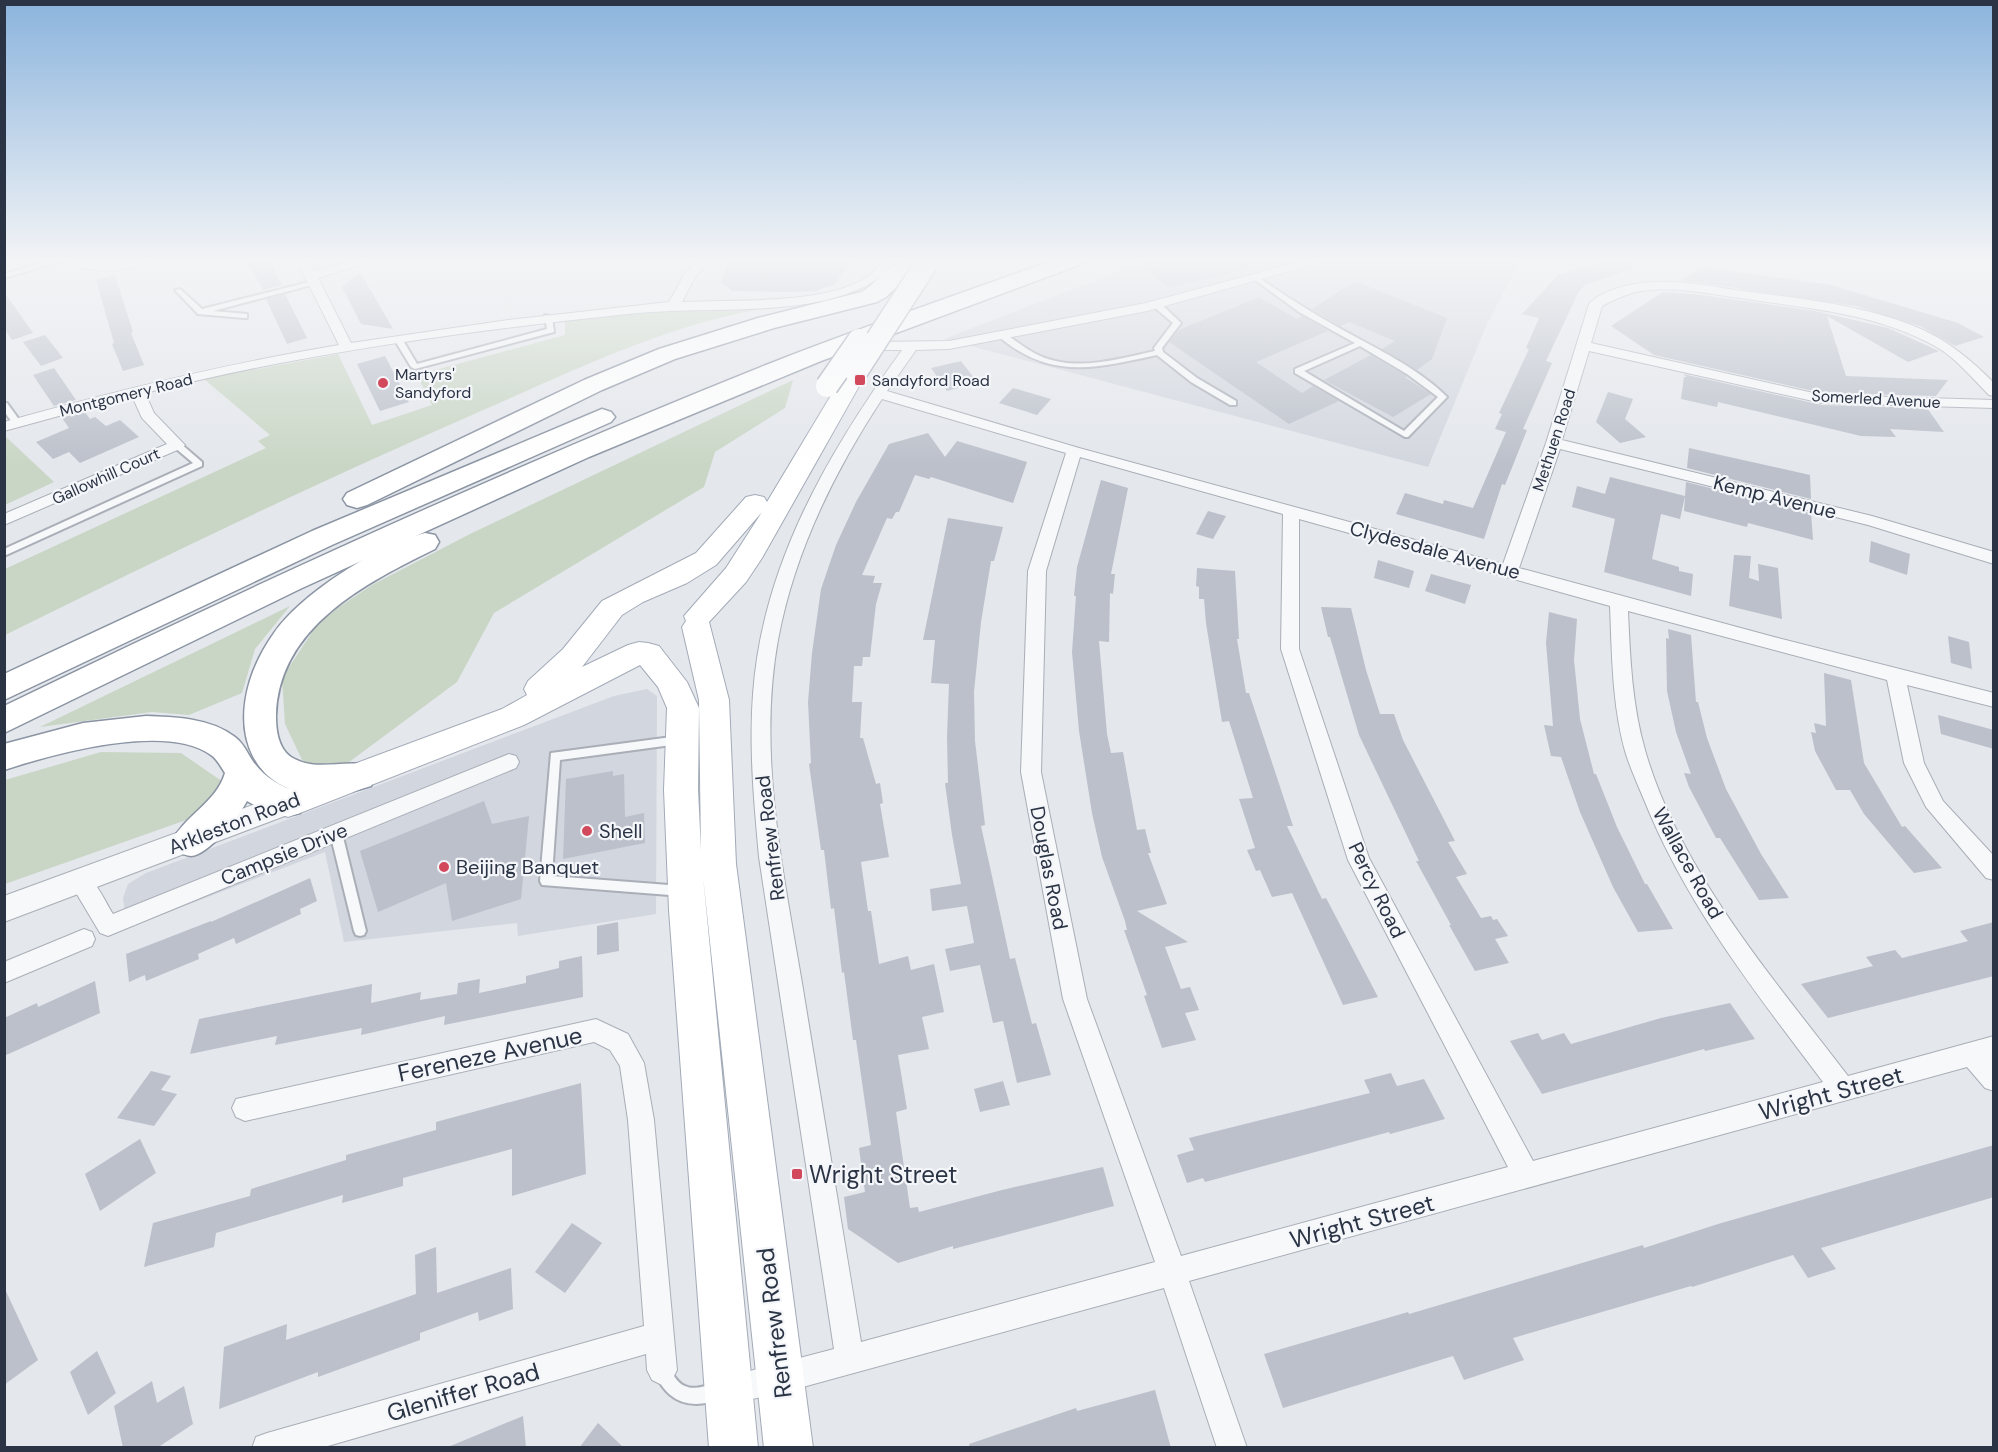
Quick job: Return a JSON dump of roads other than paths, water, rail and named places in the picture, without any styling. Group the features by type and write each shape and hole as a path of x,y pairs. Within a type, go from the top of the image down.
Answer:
{"highway":[{"path":"4,677 593,385 701,342 750,329"},
{"path":"4,688 322,538 543,442 705,375 833,329"},
{"path":"4,721 244,603 389,535 592,446 777,370 889,329"},
{"path":"358,776 320,779 295,776 278,766 266,750 259,724 262,689 275,657 295,628 326,597 358,577 504,502 777,370"},
{"path":"4,757 98,732 167,730 189,732 219,743 230,752 242,772 265,795 288,803"},
{"path":"190,841 224,808 240,784 242,772"}],"main road":[{"path":"531,696 574,657 612,608 633,595 677,576 706,559 755,503 827,386 867,329"},
{"path":"643,654 658,653 678,646 693,634 698,622 748,558 810,448 873,346 881,329"},
{"path":"734,1448 686,891 681,790 682,708 676,690 643,654 620,644 615,628 618,620 632,606 664,596 708,571 734,547 743,533 755,503"},
{"path":"664,596 687,601 694,608 698,622"},
{"name":"Renfrew Road","path":"698,622 714,700 719,864 789,1448"},
{"name":"Arkleston Road","path":"464,737 574,668 615,628"},
{"name":"Arkleston Road","path":"288,803 513,717 608,667 643,654"}],"street":[{"path":"337,329 347,348"},
{"name":"Montgomery Road","path":"11,425 136,390 264,362 468,329"},
{"path":"873,346 949,345 1032,329"},
{"name":"Methuen Road","path":"1510,570 1554,443 1589,329"},
{"name":"Methuen Road","path":"1907,329 1940,344 1971,368 1994,392"},
{"name":"Renfrew Road","path":"850,1360 770,857 761,780 760,730 768,640 777,601 806,521 843,451 878,393 912,346"},
{"name":"Somerled Avenue","path":"1584,346 1822,399 1994,404"},
{"name":"Gallowhill Court","path":"4,520 177,445 147,415 136,390"},
{"name":"Clydesdale Avenue","path":"878,393 1074,451 1619,602 1994,700"},
{"name":"Kemp Avenue","path":"1554,443 1872,521 1994,558"},
{"path":"810,448 843,451"},
{"name":"Douglas Road","path":"1074,451 1037,571 1031,772 1075,999 1173,1273 1232,1448"},
{"name":"Percy Road","path":"1291,511 1290,649 1359,860 1527,1176"},
{"name":"Wallace Road","path":"1619,602 1623,684 1634,747 1659,816 1699,891 1759,978 1843,1089"},
{"path":"1895,674 1914,764 1931,798 1936,807 1994,871"},
{"name":"Campsie Drive","path":"80,881 108,926 509,762"},
{"name":"Arkleston Road","path":"4,909 288,803"},
{"path":"4,974 84,939"},
{"name":"Fereneze Avenue","path":"245,1108 596,1030 619,1042 632,1064 641,1120 662,1370"},
{"path":"1982,1051 1994,1079"},
{"name":"Wright Street","path":"729,1389 850,1360 1173,1273 1982,1051"},
{"name":"Gleniffer Road","path":"267,1448 658,1336"}],"lane":[{"path":"398,339 415,367 551,329"},
{"path":"1159,352 1158,348 1173,329"},
{"path":"1335,329 1424,380 1443,397 1405,435 1298,371 1359,343"},
{"path":"1001,335 1035,357 1065,365 1100,364 1159,352"},
{"path":"1159,352 1194,380 1233,403"},
{"path":"4,405 11,425"},
{"path":"4,553 199,464 177,445"},
{"path":"682,740 555,756 546,881 686,891"},
{"path":"336,833 360,931"},
{"path":"662,1370 668,1384 679,1394 699,1397 729,1389"}],"place":[{"name":"Sandyford Road","path":"860,380"},
{"name":"Martyrs' Sandyford","path":"383,383"},
{"name":"Shell","path":"587,831"},
{"name":"Beijing Banquet","path":"444,867"},
{"name":"Wright Street","path":"797,1174"}]}
